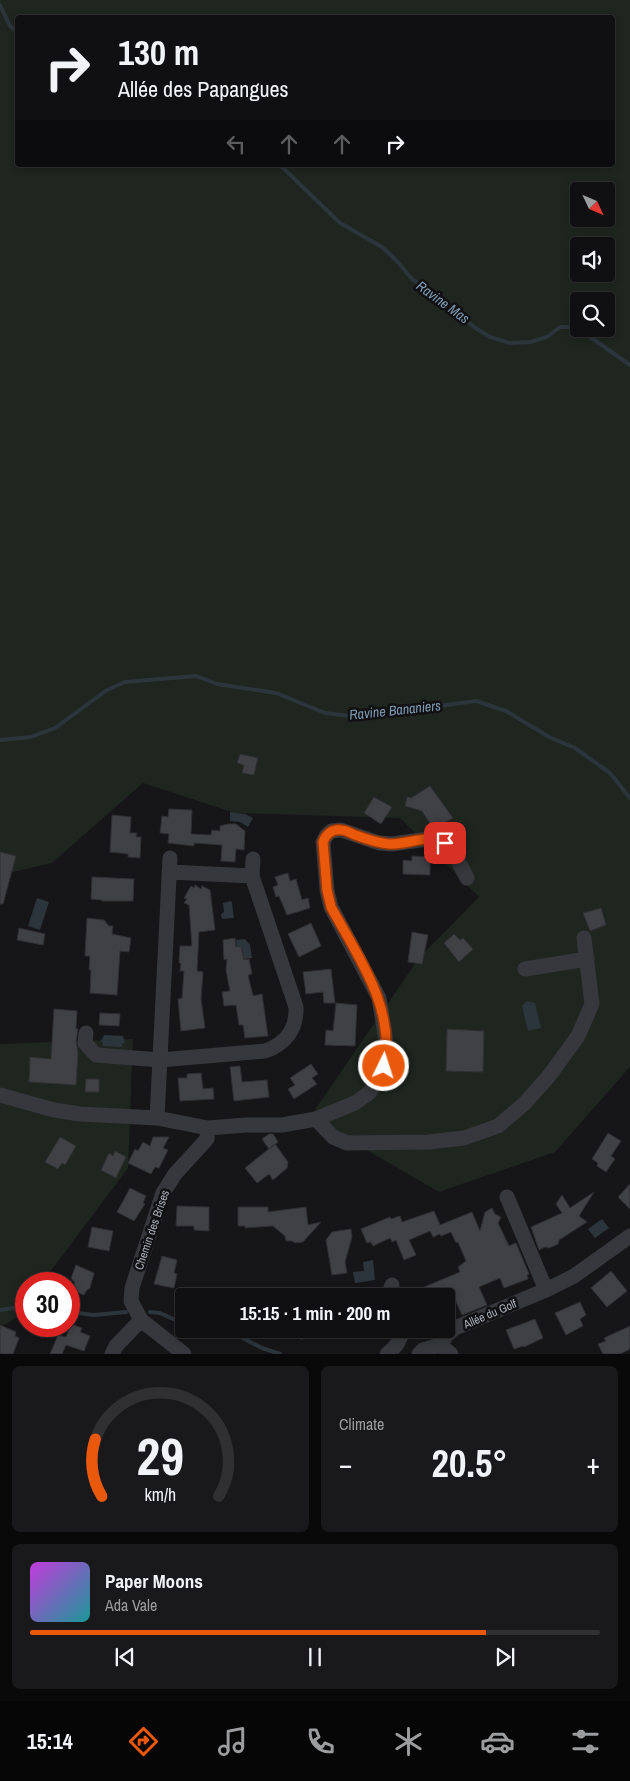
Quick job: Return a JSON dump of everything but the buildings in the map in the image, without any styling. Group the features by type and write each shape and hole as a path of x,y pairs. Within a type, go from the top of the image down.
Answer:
{"street":[{"path":"0,1095 54,1110 80,1114 158,1118 208,1128 282,1125 316,1119 355,1103 369,1093 378,1080 387,1052 379,998 331,907 327,890 323,842 331,831 341,830 379,843 392,844 438,839 452,849 467,878"},
{"path":"86,1033 84,1043 96,1055 160,1060 265,1051 274,1048 289,1035 296,1016 294,999 252,876 253,859"},
{"path":"158,1118 170,865 252,876"},
{"path":"316,1119 333,1137 347,1144 429,1142 464,1138 498,1126 524,1104 549,1076 578,1036 592,1004 584,938"},
{"path":"526,969 587,959"},
{"name":"Chemin des Brises","path":"184,1354 141,1320 131,1301 132,1288 163,1193 176,1174 207,1139 208,1128"},
{"path":"507,1197 546,1290"},
{"name":"Allée du Golf","path":"418,1354 423,1350 445,1349 446,1336 455,1328 546,1290 574,1276 630,1236"},
{"path":"112,1354 116,1346 141,1320"},
{"path":"387,1354 396,1347 400,1338"}],"shaded area":[{"path":"0,0 630,0 630,1067 555,1152 439,1192 310,1117 419,958 479,897 400,818 235,813 143,783 52,863 0,875"},
{"path":"230,812 245,814 253,818 248,827 240,822 230,821"},
{"path":"37,898 49,902 40,930 28,926"},
{"path":"231,901 234,918 222,919 221,914 224,912 223,903"},
{"path":"245,939 250,945 252,958 244,959 242,949 237,949 236,940"},
{"path":"527,1001 535,1003 541,1028 528,1031 522,1006"},
{"path":"104,1035 123,1036 125,1042 122,1044 122,1047 103,1046 101,1041"},
{"path":"133,1039 128,1168 50,1272 15,1272 15,1318 0,1326 0,1044"},
{"path":"602,1219 609,1228 595,1238 588,1229"},
{"path":"373,1260 375,1280 355,1283 353,1272 364,1271 363,1262"}],"waterway":[{"name":"Ravine Mas","path":"0,5 10,26 15,30"},
{"name":"Ravine Mas","path":"282,167 340,223 382,247 412,279 439,297 474,327 490,337 510,343 530,342 547,337 560,327 571,327 586,334 630,365"},
{"name":"Ravine Bananiers","path":"0,740 31,737 55,728 107,690 125,682 196,676 217,684 276,693 325,713 357,717 476,701 506,711 549,737 575,748 610,773 630,798"},
{"path":"0,1310 15,1308"},
{"path":"80,1313 94,1315 126,1312"},
{"path":"150,1312 160,1313 175,1320"},
{"path":"243,1338 262,1348 280,1354"}],"route":[{"path":"384,1066 387,1052 386,1034 379,998 331,907 327,890 323,842 331,831 341,830 379,843 392,844 428,839 438,839 445,843"}]}
